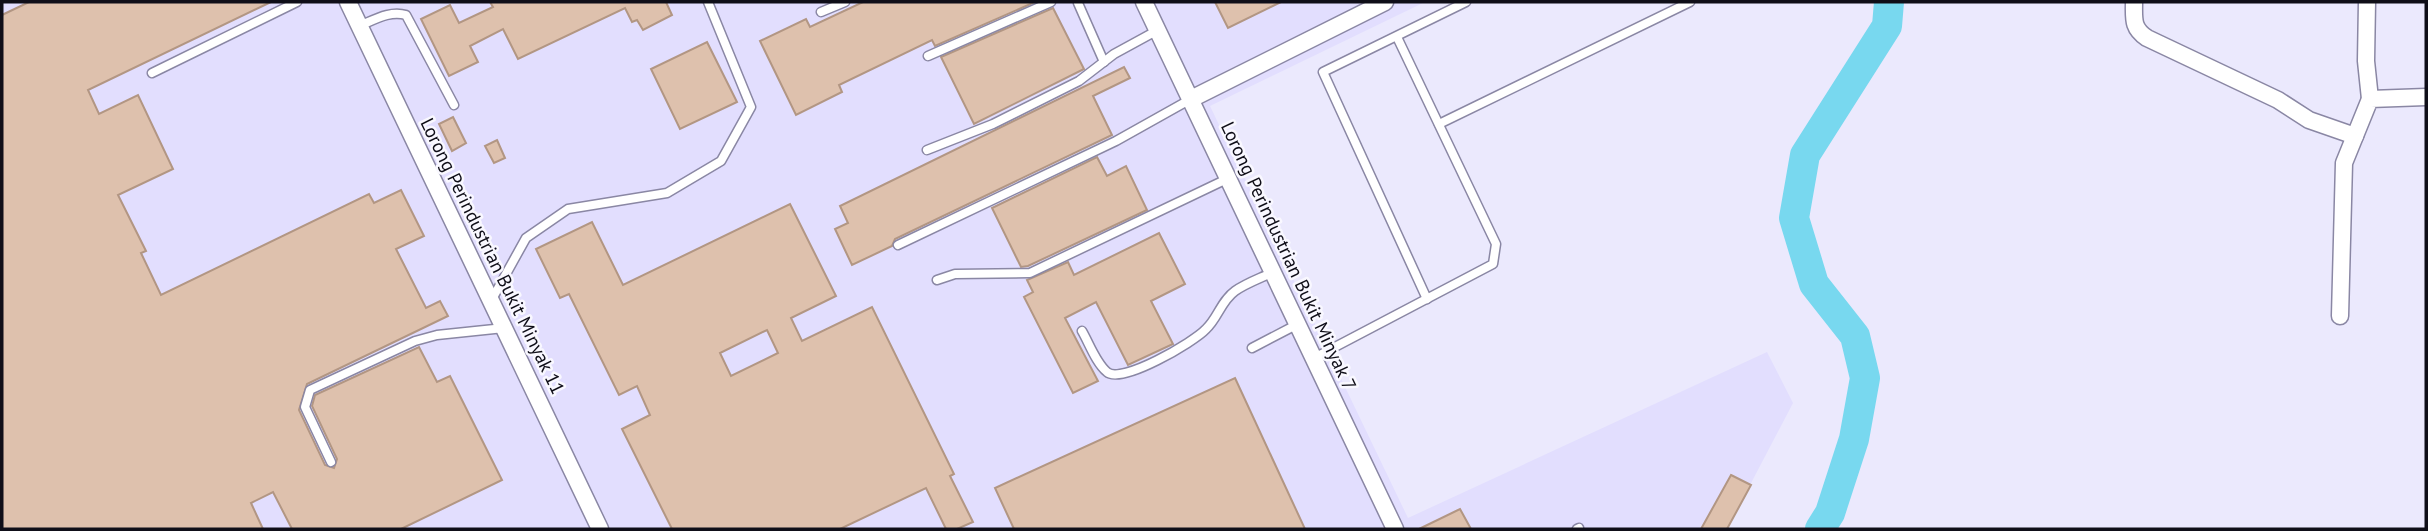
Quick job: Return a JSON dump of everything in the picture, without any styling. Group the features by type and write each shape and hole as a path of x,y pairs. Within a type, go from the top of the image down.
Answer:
{"street":[{"name":"Lorong Perindustrian Bukit Minyak 11","path":"348,2 600,529"},
{"name":"Lorong Perindustrian Bukit Minyak 7","path":"1144,2 1395,529"},
{"path":"1191,99 1385,2"},
{"path":"2134,2 2133,23 2137,31 2147,38 2278,100 2309,120 2355,136"},
{"path":"2340,316 2344,163 2370,99 2366,61 2367,2"},
{"path":"2370,99 2426,97"}],"lane":[{"path":"152,73 297,2"},
{"path":"491,301 526,238 568,209 667,193 720,161 751,107 708,2"},
{"path":"821,12 845,2"},
{"path":"928,56 1051,2"},
{"path":"1076,2 1104,62"},
{"path":"1427,299 1323,72 1466,2"},
{"path":"1439,124 1690,2"},
{"path":"359,26 384,15 398,12 406,15 454,105"},
{"path":"927,150 993,124 1079,81 1104,62 1158,30"},
{"path":"1314,358 1493,264 1496,244 1398,37"},
{"path":"898,245 1116,141 1191,99"},
{"path":"937,280 955,274 1030,274 1229,178"},
{"path":"1082,331 1107,372 1116,377 1127,374 1188,344 1208,328 1222,303 1235,290 1273,272"},
{"path":"1252,348 1298,324"},
{"path":"331,463 305,407 304,401 310,390 415,341 437,335 504,328"}],"shaded area":[{"path":"2,2 1425,2 1210,106 1408,518 1767,352 1793,403 1727,529 2,529"}],"building":[{"path":"29,2 271,2 88,90 99,114 138,95 173,169 118,195 146,251 141,253 161,295 369,194 374,203 401,190 424,236 396,249 426,308 440,301 448,316 307,384 299,410 325,465 334,468 337,459 312,406 315,395 419,347 437,382 450,376 502,480 401,529 292,529 273,492 251,503 263,529 2,529 2,15"},
{"path":"490,2 666,2 672,15 643,30 637,20 632,22 625,8 518,59 503,29 470,46 478,62 449,76 421,19 450,5 459,23 493,7"},
{"path":"863,2 1035,2 935,46 932,40 839,85 842,92 796,115 760,41 806,19 810,27"},
{"path":"1215,2 1281,2 1228,28"},
{"path":"1053,8 1084,69 974,124 941,57"},
{"path":"707,42 737,102 680,129 651,69"},
{"path":"1124,67 1130,78 1093,96 1112,135 895,239 892,246 852,265 835,229 848,223 840,206"},
{"path":"453,117 466,143 452,151 439,124"},
{"path":"497,140 505,158 494,163 485,146"},
{"path":"1097,157 1107,176 1126,166 1147,210 1021,267 992,208"},
{"path":"790,204 836,296 791,318 802,341 872,307 954,474 950,476 973,522 957,529 946,529 926,488 840,529 672,529 622,429 650,415 637,386 619,395 569,294 560,298 536,249 592,222 623,285","holes":["767,330 778,353 731,376 720,353"]},
{"path":"1159,233 1185,284 1151,301 1173,344 1128,365 1096,302 1065,318 1098,381 1073,393 1024,297 1033,292 1027,280 1068,262 1074,275"},
{"path":"1235,378 1305,529 1014,529 995,488"},
{"path":"1731,475 1751,485 1727,529 1701,529"},
{"path":"1460,509 1471,529 1419,529"}],"waterway":[{"path":"1820,529 1830,513 1854,439 1865,378 1855,336 1814,284 1794,218 1805,155 1887,26 1889,2"}]}
